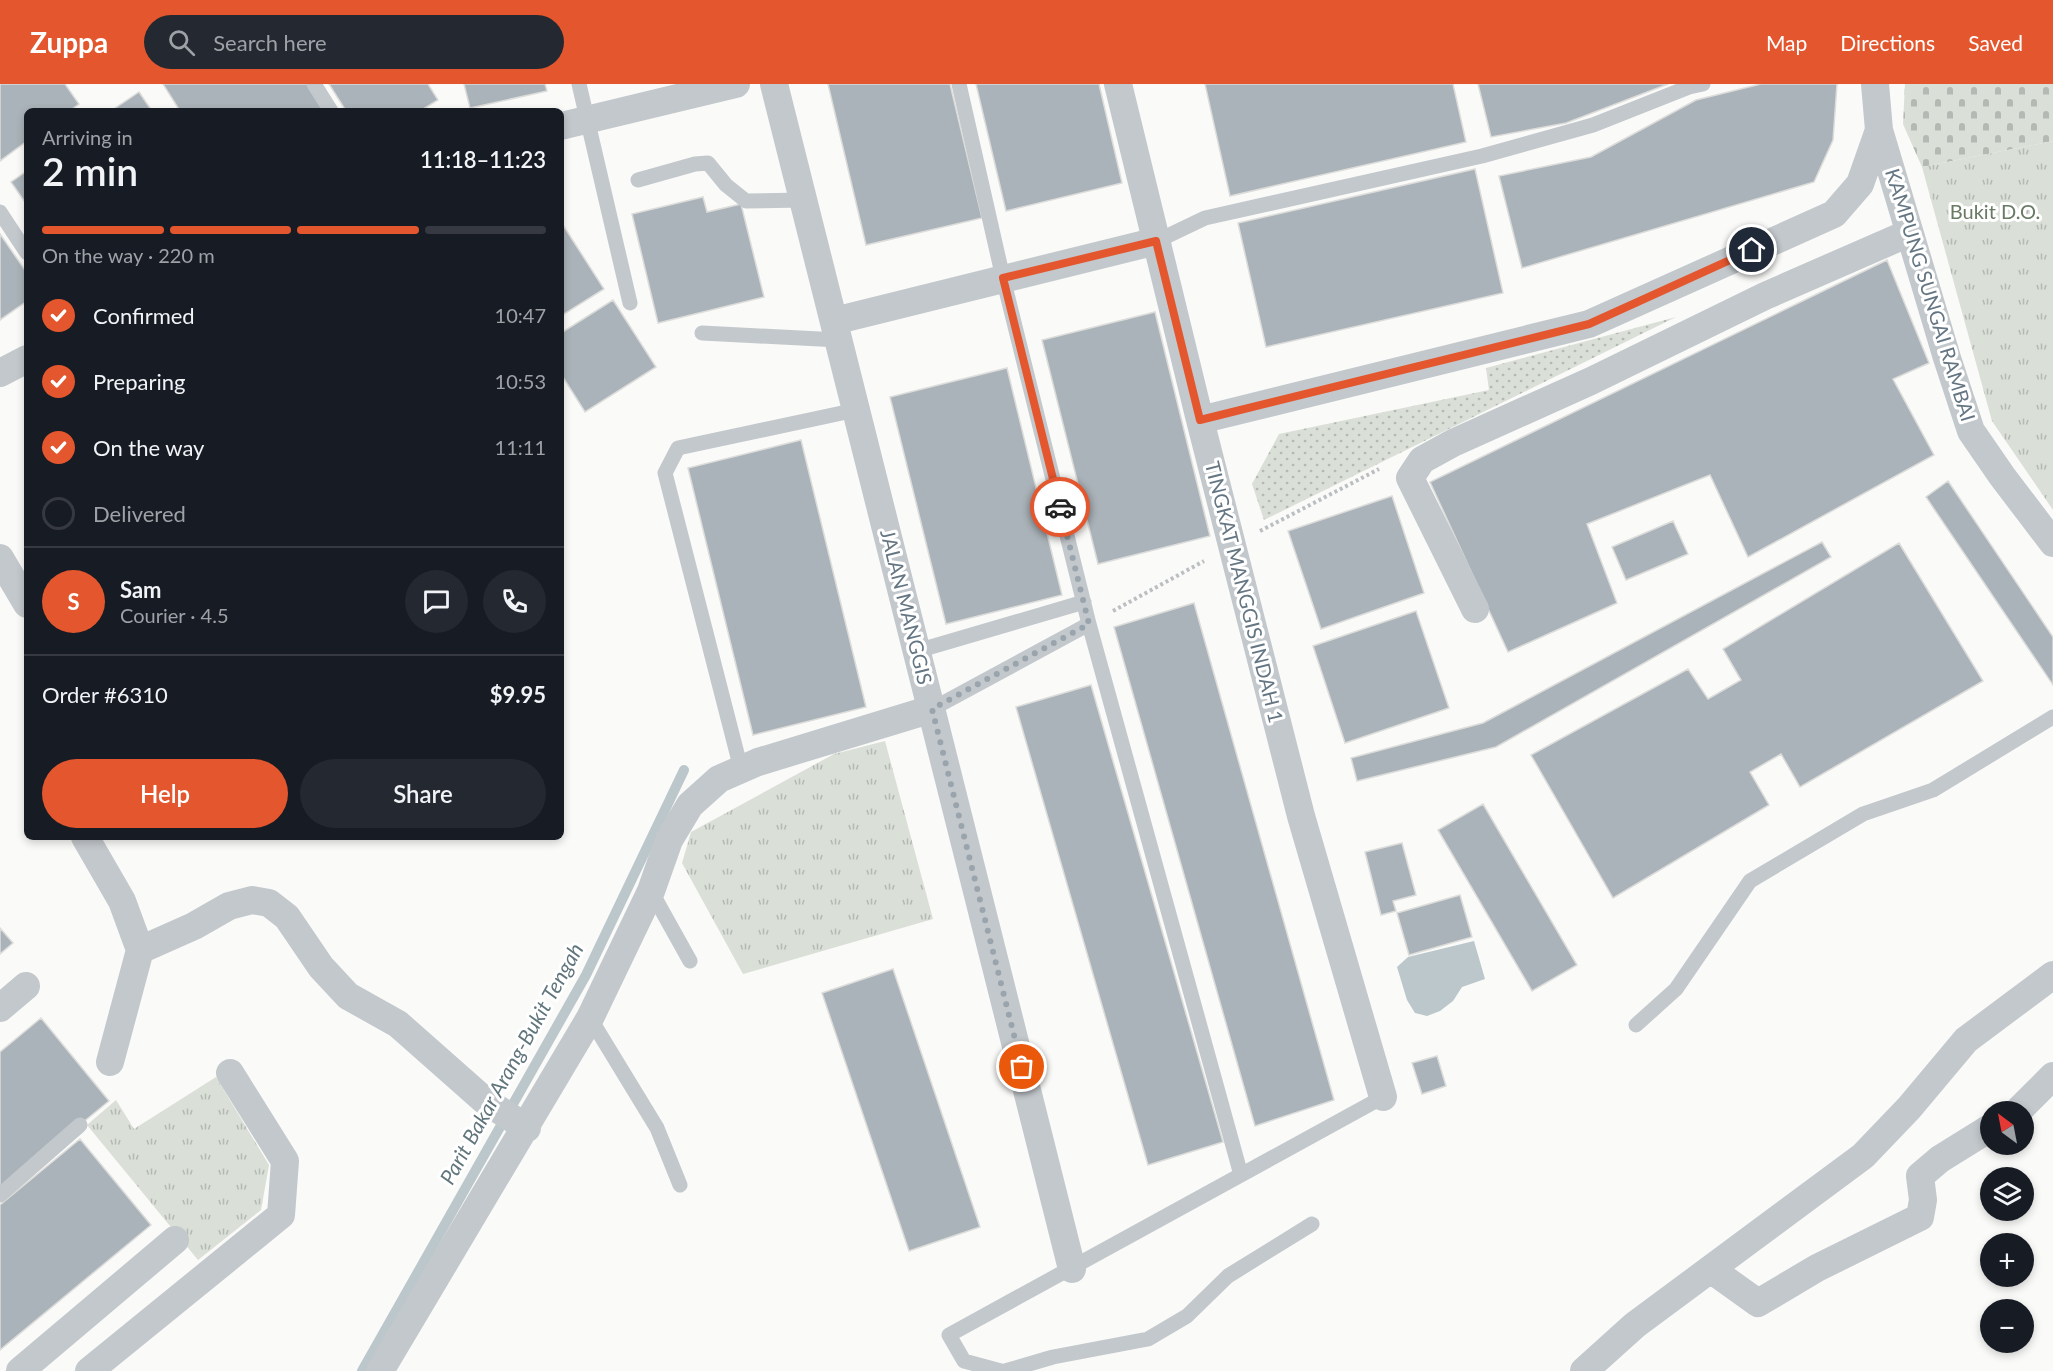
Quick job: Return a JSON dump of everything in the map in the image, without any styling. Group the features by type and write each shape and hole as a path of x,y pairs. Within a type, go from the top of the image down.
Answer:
{"street":[{"path":"574,122 736,84"},
{"name":"JALAN MANGGIS","path":"774,84 1072,1269"},
{"name":"TINGKAT MANGGIS INDAH 1","path":"1118,84 1200,420 1301,816 1383,1097"},
{"path":"1200,420 1589,324 1834,214 1860,184 1879,130 1875,84"},
{"name":"KAMPUNG SUNGAI RAMBAI","path":"1879,130 1971,431 2053,543"},
{"path":"1475,609 1410,478 1422,460 1453,443 1591,381 1765,296 1909,233"},
{"path":"836,330 1003,278 1156,241"},
{"path":"0,373 24,361"},
{"path":"0,558 24,599"},
{"path":"380,1371 521,1124 590,1018 651,891 669,840 690,804 719,778 741,769 932,709"},
{"path":"87,840 122,901 140,950 110,1062"},
{"path":"140,950 194,926 229,906 252,900 269,903 287,917 321,967 348,996 398,1024 484,1100 521,1124"},
{"path":"1584,1371 1635,1325 1863,1156 1909,1108 1966,1040 2053,975"},
{"path":"0,1008 26,986"},
{"path":"89,1371 281,1215 285,1161 230,1073"},
{"path":"2028,1101 2053,1076"},
{"path":"1712,1270 1758,1303 1817,1268 1920,1217 1923,1200 1920,1176 1980,1134"},
{"path":"20,1371 175,1240"}],"lane":[{"path":"314,84 329,108"},
{"path":"579,84 574,122 630,303"},
{"path":"959,84 1003,278 1089,624 1241,1175"},
{"path":"1156,241 1205,218 1482,156 1593,125 1689,87 1703,84"},
{"path":"638,180 695,164 708,163 726,185 746,201 803,200"},
{"path":"0,212 24,248"},
{"path":"702,333 836,330"},
{"path":"741,769 665,473 678,448 856,410"},
{"path":"917,651 1084,602"},
{"path":"932,709 1089,624"},
{"path":"1636,1025 1676,989 1750,881 1863,814 1933,790 2053,717"},
{"path":"651,891 690,961"},
{"path":"590,1018 657,1128 680,1185"},
{"path":"1312,1224 1228,1276 1187,1316 1148,1339 1053,1357 1003,1371 964,1361 949,1335 1383,1097"},
{"path":"0,1195 80,1125"}],"green space":[{"path":"1905,84 2053,84 2053,141 1922,167 1903,124"},
{"name":"Bukit D.O.","path":"2053,141 2053,510 1992,421 1922,167"},
{"path":"1676,317 1264,520 1252,484 1279,434 1489,390 1486,368"},
{"path":"885,741 933,919 743,974 682,863 691,832 834,754"},
{"path":"216,1077 269,1165 261,1210 198,1260 87,1125 116,1100 134,1129"}],"shaded area":[{"path":"1474,941 1485,979 1462,987 1453,1001 1440,1011 1427,1016 1415,1013 1407,1000 1397,967 1408,957"}],"building":[{"path":"0,84 65,84 79,104 73,108 24,108 24,143 0,161"},
{"path":"163,84 308,84 325,108 178,108"},
{"path":"329,84 428,84 438,100 425,108 344,108"},
{"path":"464,84 545,84 547,91 470,108"},
{"path":"828,84 950,84 982,218 866,245"},
{"path":"976,84 1099,84 1122,183 1006,211"},
{"path":"1205,84 1453,84 1466,142 1230,196"},
{"path":"1478,84 1668,84 1566,123 1491,137"},
{"path":"1761,84 1837,84 1833,140 1814,182 1522,268 1499,176 1591,157 1696,100"},
{"path":"139,92 150,108 115,108"},
{"path":"1475,169 1503,293 1266,347 1238,223"},
{"path":"24,173 24,201 11,182"},
{"path":"703,197 707,212 741,204 764,297 658,323 632,214"},
{"path":"564,227 604,289 564,314"},
{"path":"0,234 24,269 24,303 0,320"},
{"path":"1887,260 1929,363 1893,379 1934,455 1748,557 1710,475 1587,524 1617,603 1508,652 1430,482"},
{"path":"613,300 656,367 585,412 564,379 564,331"},
{"path":"1155,312 1210,536 1098,564 1042,340"},
{"path":"1007,368 1062,595 946,624 890,397"},
{"path":"801,440 866,707 753,735 688,468"},
{"path":"1948,481 2053,637 2053,685 1926,497"},
{"path":"1392,496 1424,593 1321,629 1288,531"},
{"path":"1673,521 1688,554 1626,580 1612,547"},
{"path":"1822,542 1831,557 1496,747 1357,781 1351,758 1483,723"},
{"path":"1899,543 1983,681 1800,787 1781,754 1750,772 1769,805 1613,898 1531,755 1688,669 1708,699 1741,680 1723,649"},
{"path":"1194,603 1334,1100 1255,1126 1114,627"},
{"path":"1416,611 1449,708 1345,743 1313,646"},
{"path":"1091,685 1223,1142 1148,1165 1016,707"},
{"path":"1483,804 1577,965 1532,991 1438,830"},
{"path":"1402,843 1416,895 1393,901 1396,911 1381,915 1365,852"},
{"path":"1460,895 1472,937 1409,955 1397,913"},
{"path":"0,928 13,943 0,954"},
{"path":"893,969 980,1227 909,1251 822,993"},
{"path":"41,1018 109,1101 0,1190 0,1052"},
{"path":"1437,1056 1446,1086 1422,1094 1412,1063"},
{"path":"80,1139 151,1225 0,1350 0,1205"}],"waterway":[{"name":"Parit Bakar Arang-Bukit Tengah","path":"362,1371 586,975 684,770"}],"way so far":[{"path":"1022,1067 932,709 1089,624 1060,507"}],"route":[{"path":"1060,507 1003,278 1156,241 1200,420 1589,324 1752,250"}]}
